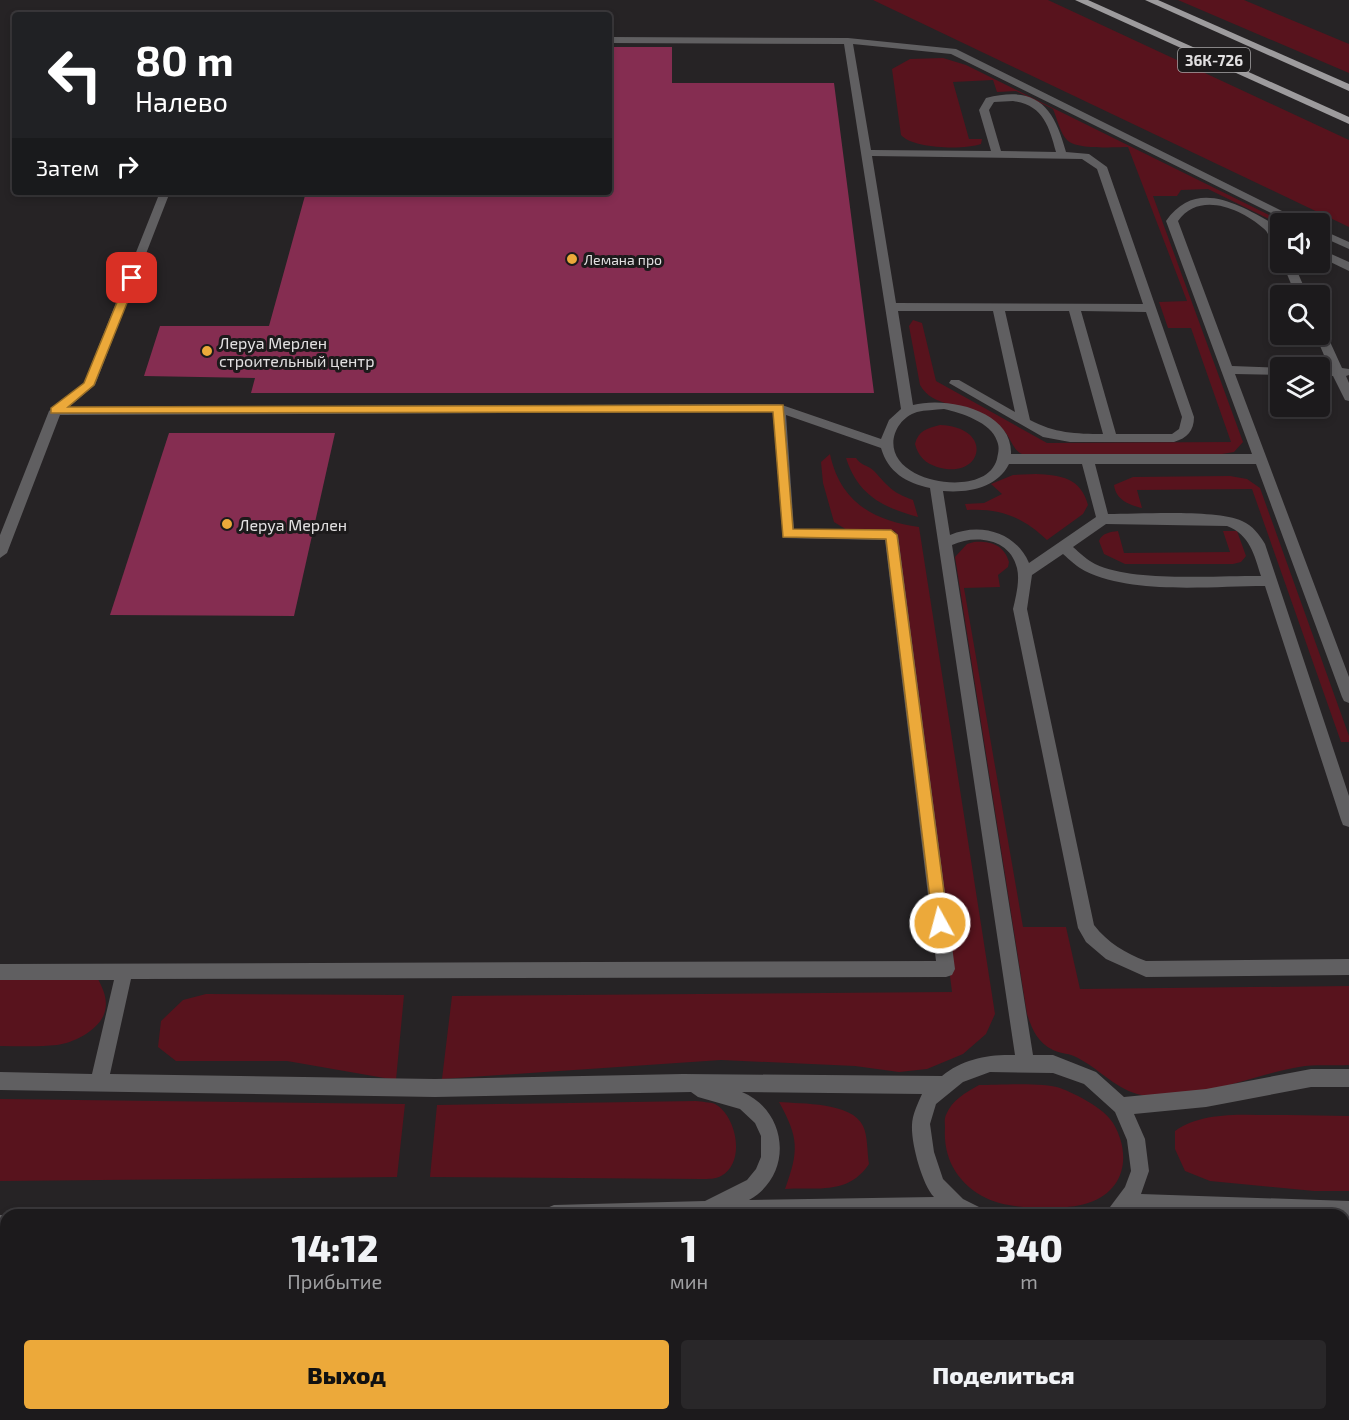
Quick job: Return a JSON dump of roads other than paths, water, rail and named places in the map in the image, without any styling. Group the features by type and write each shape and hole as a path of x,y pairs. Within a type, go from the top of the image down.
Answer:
{"main road":[{"name":"36К-726","path":"1080,0 1349,121"},
{"name":"36К-726","path":"1150,0 1349,88"}],"lane":[{"path":"612,40 848,41 953,51 1281,213"},
{"path":"848,41 908,411"},
{"path":"997,154 984,110 990,100 1009,96 1038,106 1048,115 1062,155"},
{"path":"865,153 1085,156 1102,166 1188,417 1188,427 1182,435 1174,438 1056,436 1043,433 955,383"},
{"path":"0,553 56,411 89,385 164,195"},
{"path":"1270,227 1214,201 1189,204 1172,221 1349,697"},
{"path":"1330,237 1349,246"},
{"path":"1330,257 1349,267"},
{"path":"891,307 1151,309"},
{"path":"998,308 1024,422"},
{"path":"1074,308 1111,438"},
{"path":"1327,345 1343,371 1349,397"},
{"path":"1227,370 1270,371"},
{"path":"944,405 980,416 994,427 1003,439 1005,453 1001,466 991,477 976,484 956,488 936,486 917,480 901,471 890,458 886,445 887,431 908,411 925,406 944,405"},
{"path":"56,411 778,408 886,445"},
{"path":"0,972 946,969 891,535 788,534 778,408"},
{"path":"1003,459 1260,459"},
{"path":"1088,459 1103,519"},
{"path":"936,486 1025,1064"},
{"path":"1024,574 1103,519 1224,520 1238,524 1250,532 1258,544 1349,820"},
{"path":"945,543 963,535 983,534 1000,539 1014,549 1024,567 1025,586 1020,609 1086,928 1099,945 1120,960 1146,969 1349,967"},
{"path":"1063,547 1089,567 1107,574 1131,578 1270,581"},
{"path":"99,1082 125,970"},
{"path":"962,1209 956,1206 936,1185 925,1152 921,1124 929,1099 944,1085 957,1074 990,1063 1053,1064 1090,1078 1121,1106 1136,1139 1140,1171 1132,1193 1119,1209"},
{"path":"1121,1106 1206,1098 1311,1078 1349,1078"},
{"path":"0,1081 435,1088 683,1083 944,1085"},
{"path":"683,1083 748,1104 766,1122 772,1147 764,1176 748,1190 709,1209"},
{"path":"769,1209 956,1206"}],"place":[{"name":"Лемана про","path":"572,259"},
{"name":"Леруа Мерлен строительный центр","path":"207,351"},
{"name":"Леруа Мерлен","path":"227,524"}]}
